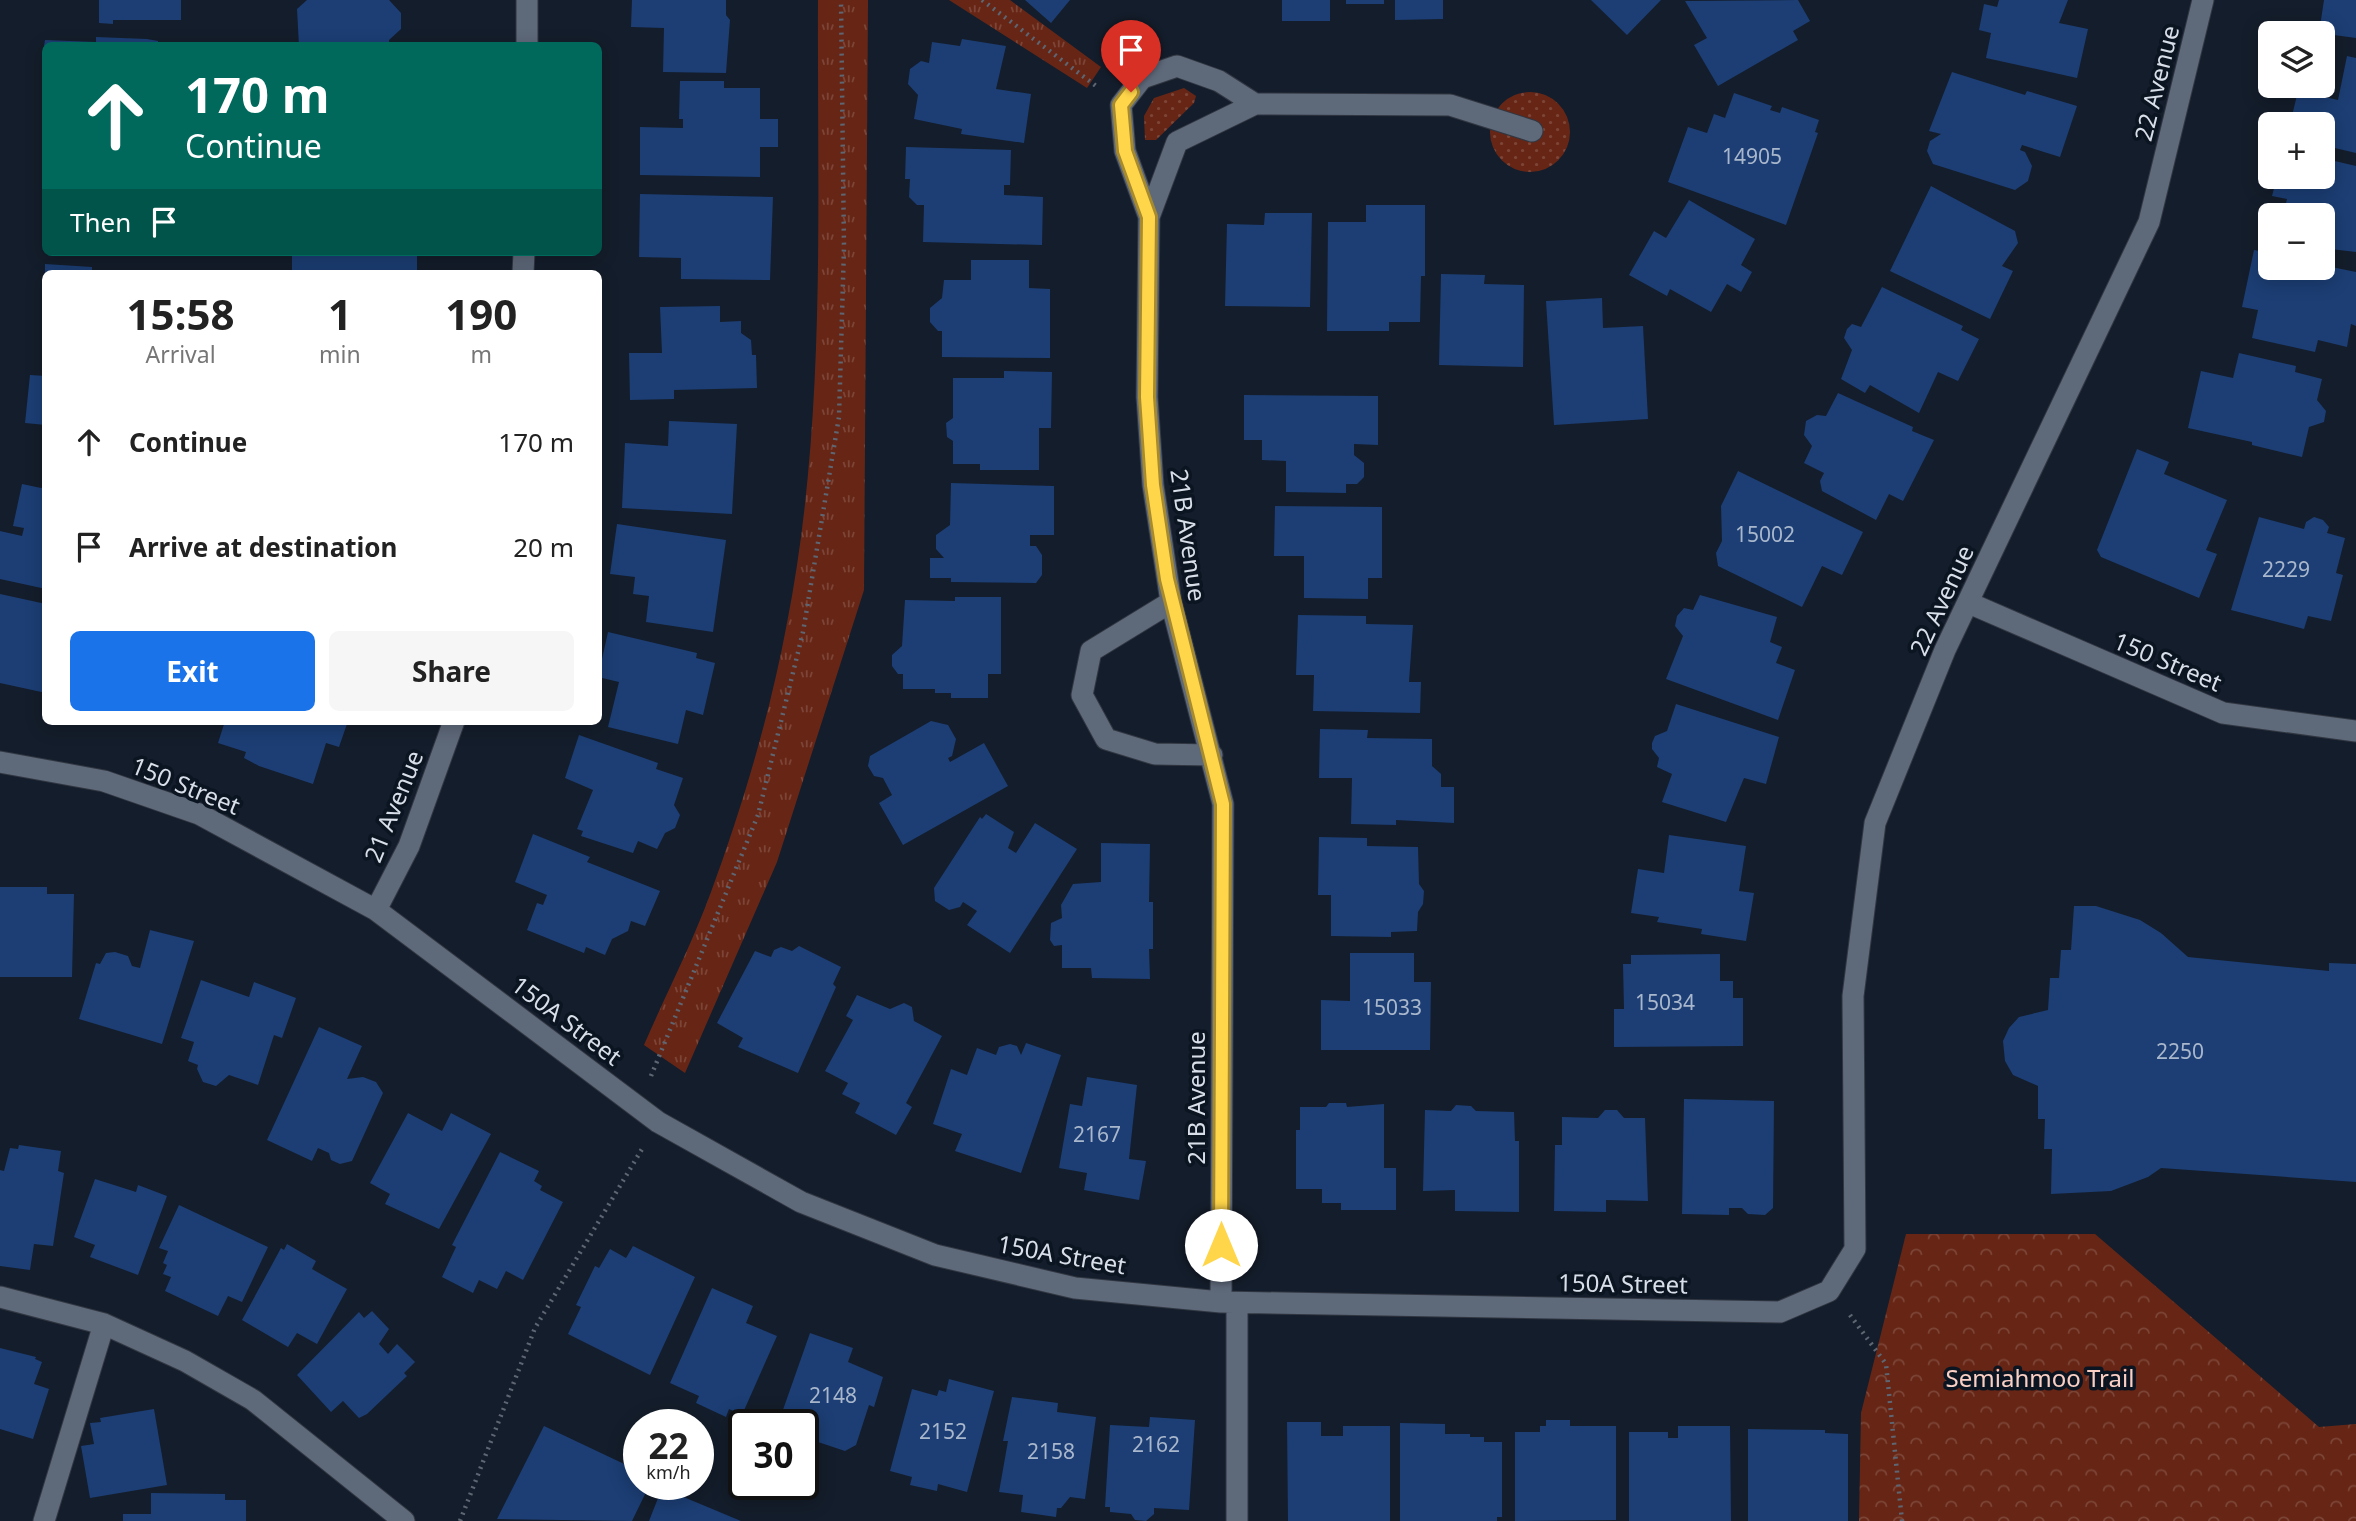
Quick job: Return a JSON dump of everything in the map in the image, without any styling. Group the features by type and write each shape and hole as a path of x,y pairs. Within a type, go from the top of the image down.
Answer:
{"street":[{"path":"527,0 527,42"},
{"name":"22 Avenue","path":"1855,1250 1853,996 1875,823 1945,650 2149,222 2203,0"},
{"path":"1149,217 1125,151 1121,105 1142,78 1177,66 1219,81 1255,104"},
{"name":"21B Avenue","path":"1237,1521 1229,1302 1223,804 1171,602 1153,485 1147,397 1149,217 1177,142 1255,104 1450,105 1532,131"},
{"path":"1171,602 1091,651 1082,695 1106,739 1155,754 1212,755"},
{"name":"150 Street","path":"1969,603 2223,713 2356,731"},
{"name":"21 Avenue","path":"376,910 409,846 453,725"},
{"name":"150 Street","path":"0,762 104,781 199,814 376,910"},
{"name":"150A Street","path":"376,910 658,1122 801,1202 935,1255 1075,1288 1229,1302 1780,1312 1829,1291 1855,1250"},
{"path":"0,1297 104,1324 185,1361 253,1400 404,1521"},
{"path":"44,1521 104,1324"}],"path":[{"path":"650,1078 758,815 803,632 839,418 844,247 841,0"},
{"path":"982,0 1106,93"},
{"path":"460,1521 535,1328 643,1147"},
{"path":"1850,1315 1886,1364 1902,1521"}],"green space":[{"path":"818,0 868,0 864,590 777,862 685,1073 644,1045 704,911 745,793 780,657 800,546 809,469 817,313"},
{"path":"949,0 1010,0 1101,67 1087,88"},
{"path":"1184,88 1196,96 1194,103 1156,140 1145,140 1144,116 1154,98"},
{"path":"1530,92 1545,95 1558,104 1567,117 1570,132 1567,147 1558,160 1545,169 1530,172 1515,169 1502,160 1493,147 1490,132 1493,117 1502,104 1515,95"},
{"name":"Semiahmoo Trail","path":"1906,1234 2095,1234 2319,1427 2356,1424 2356,1521 1859,1521 1861,1413"}],"building":[{"path":"99,0 181,0 181,20 113,20 113,24 99,23"},
{"path":"307,0 389,0 401,13 401,29 389,42 299,42 297,9"},
{"path":"632,0 726,0 726,15 730,20 726,73 663,72 664,28 631,27"},
{"path":"1025,0 1070,0 1051,23"},
{"path":"1282,0 1330,0 1330,21 1282,21"},
{"path":"1346,0 1384,0 1384,4 1346,4"},
{"path":"1395,0 1443,0 1443,19 1395,20"},
{"path":"1591,0 1661,0 1627,35"},
{"path":"1798,0 1810,21 1793,31 1798,40 1718,86 1694,45 1707,38 1685,1"},
{"path":"1999,0 2068,0 2059,23 2088,29 2077,78 1986,58 1991,33 1979,30 1984,4 1997,7"},
{"path":"2324,0 2356,0 2356,38 2335,35 2335,21 2321,21"},
{"path":"96,37 158,41 158,42 96,42"},
{"path":"962,39 1006,46 996,89 1031,94 1024,143 961,134 962,129 914,119 918,95 908,84 910,69 921,61 929,63 932,42 960,46"},
{"path":"45,40 96,42 45,42"},
{"path":"2347,56 2356,58 2356,153 2335,148 2335,112 2293,112 2296,98 2338,100"},
{"path":"1952,72 2025,95 2027,91 2077,106 2060,157 2022,145 2020,150 2025,152 2032,166 2028,181 2015,190 1933,164 1927,151 1930,141 1941,134 1929,131"},
{"path":"680,81 724,81 724,88 760,88 760,119 778,119 778,147 760,147 760,177 640,175 640,127 683,128 683,119 679,119"},
{"path":"1734,93 1772,106 1770,110 1780,113 1782,107 1819,120 1815,132 1818,133 1786,225 1668,182 1688,127 1707,133 1714,114 1725,118"},
{"path":"906,147 1011,150 1010,185 1004,185 1004,195 1043,197 1042,245 923,242 924,205 917,205 909,197 910,179 905,179"},
{"path":"2335,161 2356,166 2356,252 2335,250 2335,203 2286,203 2287,199 2272,196 2274,189 2335,189"},
{"path":"1931,186 2015,231 2018,243 2002,266 2013,271 1990,319 1890,271"},
{"path":"640,194 773,197 770,280 681,279 681,258 639,257"},
{"path":"1689,200 1755,239 1741,265 1752,272 1741,292 1727,284 1711,312 1670,289 1667,296 1629,275 1654,231 1666,238"},
{"path":"1366,205 1425,205 1425,276 1421,276 1420,322 1389,322 1389,331 1327,331 1328,222 1366,222"},
{"path":"1265,213 1312,213 1310,307 1225,306 1227,224 1264,225"},
{"path":"2254,250 2258,251 2258,280 2335,280 2335,268 2356,272 2356,326 2351,324 2347,347 2318,340 2315,352 2252,338 2258,310 2242,307"},
{"path":"292,256 417,256 417,270 292,270"},
{"path":"971,260 1029,260 1029,288 1050,289 1050,358 942,357 942,331 938,331 930,322 930,308 942,298 944,280 971,280"},
{"path":"45,264 92,267 92,270 45,270"},
{"path":"1441,274 1485,275 1484,284 1524,285 1523,367 1439,365"},
{"path":"1882,287 1963,326 1961,330 1979,339 1958,381 1938,372 1919,413 1870,385 1865,393 1841,379 1852,350 1844,338 1847,329 1852,324 1861,327"},
{"path":"1602,298 1603,328 1643,326 1648,419 1554,425 1546,301"},
{"path":"720,306 720,322 741,321 741,333 751,340 752,355 756,355 757,388 674,390 674,399 630,400 629,353 662,353 660,307"},
{"path":"2239,353 2296,366 2295,372 2322,379 2317,400 2326,411 2324,422 2309,427 2302,457 2252,445 2252,442 2188,428 2201,371 2233,378"},
{"path":"1004,371 1052,372 1051,428 1039,428 1039,470 980,470 980,464 953,464 953,441 947,437 946,423 953,418 953,378 1004,378"},
{"path":"30,375 42,376 42,425 25,423"},
{"path":"1838,393 1913,427 1912,431 1934,440 1903,501 1889,494 1876,520 1822,491 1820,481 1824,473 1804,463 1812,446 1804,435 1806,421 1817,415 1826,416"},
{"path":"1244,395 1378,396 1378,445 1354,444 1354,455 1364,463 1364,477 1357,484 1346,484 1346,493 1286,492 1286,461 1262,460 1262,440 1244,440"},
{"path":"669,421 737,424 732,514 622,508 625,443 668,446"},
{"path":"2137,449 2169,462 2164,474 2227,500 2206,550 2217,554 2199,598 2101,557 2097,550"},
{"path":"1738,471 1863,532 1842,575 1822,566 1802,607 1718,566 1716,553 1722,541 1721,506"},
{"path":"951,483 1054,486 1054,535 1030,535 1030,546 1036,546 1042,555 1042,575 1036,583 951,582 951,578 930,578 930,558 944,558 936,549 936,535 950,525"},
{"path":"22,484 42,488 42,588 0,579 0,531 22,536 24,528 13,526"},
{"path":"1275,506 1382,507 1382,578 1368,578 1368,599 1304,598 1304,556 1274,556"},
{"path":"2259,517 2304,529 2306,522 2314,517 2323,520 2329,527 2327,533 2345,538 2336,573 2343,575 2331,621 2308,616 2304,629 2231,610"},
{"path":"617,524 726,540 713,632 646,622 649,596 633,594 635,577 610,574"},
{"path":"0,594 42,603 42,692 0,683"},
{"path":"1700,595 1777,617 1770,642 1782,647 1776,663 1795,670 1778,720 1666,679 1683,636 1675,626 1677,616 1684,608 1693,610"},
{"path":"955,597 1001,597 1001,674 988,674 988,698 951,698 951,693 935,693 935,689 903,689 903,674 898,674 892,666 892,655 902,646 905,600 955,601"},
{"path":"1298,615 1366,616 1366,624 1413,625 1409,682 1421,682 1420,713 1313,711 1314,675 1296,675"},
{"path":"608,632 697,653 696,658 715,663 703,715 686,710 678,744 608,727 619,682 602,678 602,659"},
{"path":"1676,704 1779,737 1766,784 1744,778 1726,822 1662,802 1672,774 1657,767 1659,758 1652,749 1652,743 1655,736 1667,731"},
{"path":"931,721 948,725 956,739 952,756 948,758 950,762 984,743 1008,786 903,845 879,803 892,795 883,778 874,776 868,766 870,756"},
{"path":"224,725 347,725 339,747 326,743 313,784 259,766 244,758 246,752 218,743"},
{"path":"1320,729 1368,730 1367,738 1432,739 1432,766 1441,774 1441,787 1454,787 1454,823 1396,820 1396,825 1351,824 1352,778 1319,778"},
{"path":"579,735 658,763 656,769 683,778 674,805 680,815 675,828 665,833 657,849 638,841 633,853 581,836 583,831 577,829 593,790 565,778"},
{"path":"986,814 1014,832 1008,848 1016,853 1035,823 1077,849 1010,953 967,925 977,911 963,902 960,907 949,910 935,901 934,888 980,817 982,819"},
{"path":"533,834 590,857 587,862 660,891 645,926 631,921 628,931 612,939 605,955 586,947 584,953 527,930 537,903 543,905 547,895 515,882"},
{"path":"1669,835 1746,846 1739,891 1754,893 1746,941 1701,934 1702,929 1657,922 1659,917 1631,913 1638,869 1664,873"},
{"path":"1319,837 1367,838 1367,846 1418,847 1419,884 1424,891 1423,904 1418,912 1417,931 1391,932 1391,937 1331,936 1331,895 1318,895"},
{"path":"1101,843 1150,844 1149,902 1153,902 1153,949 1149,949 1150,979 1092,978 1091,968 1062,968 1062,945 1054,946 1050,940 1051,923 1062,918 1061,905 1073,884 1101,882"},
{"path":"0,887 47,887 47,894 74,894 72,977 0,977"},
{"path":"2074,906 2096,906 2140,920 2161,933 2188,957 2329,971 2329,963 2356,964 2356,1182 2161,1168 2148,1177 2111,1191 2051,1194 2052,1149 2044,1149 2045,1119 2038,1119 2038,1086 2013,1075 2005,1061 2003,1041 2009,1028 2019,1017 2048,1010 2050,978 2059,978 2061,950 2071,950"},
{"path":"150,930 194,941 162,1044 79,1019 96,963 100,964 106,953 115,952 128,956 132,966 140,968"},
{"path":"799,946 841,967 833,984 836,987 798,1073 738,1047 743,1038 717,1023 755,951 771,957 774,950 781,947 792,951"},
{"path":"1350,953 1414,953 1414,982 1431,982 1430,1050 1321,1050 1321,1000 1350,1001"},
{"path":"1720,954 1720,981 1733,981 1733,998 1743,998 1743,1046 1614,1047 1614,1009 1624,1009 1623,964 1631,964 1631,955"},
{"path":"201,980 249,997 254,982 296,998 282,1038 274,1035 258,1085 229,1075 216,1086 203,1082 198,1065 188,1061 194,1042 181,1038"},
{"path":"857,995 890,1009 904,1003 912,1007 914,1021 942,1036 906,1103 912,1107 896,1135 855,1113 860,1103 842,1094 848,1083 825,1071 853,1020 846,1016"},
{"path":"319,1027 362,1046 347,1079 363,1077 376,1082 383,1093 352,1161 340,1164 331,1160 329,1153 318,1148 312,1161 267,1140"},
{"path":"1026,1043 1061,1055 1021,1173 955,1151 962,1134 933,1124 951,1069 967,1075 977,1048 996,1055 999,1047 1010,1044 1017,1046 1021,1055"},
{"path":"1087,1077 1137,1085 1129,1159 1146,1161 1139,1200 1084,1190 1087,1173 1059,1168 1070,1104 1082,1106"},
{"path":"1684,1099 1774,1101 1773,1208 1765,1215 1748,1214 1742,1208 1729,1208 1729,1215 1682,1214"},
{"path":"1329,1103 1346,1103 1347,1107 1384,1104 1384,1168 1396,1168 1396,1210 1341,1210 1341,1203 1322,1203 1322,1189 1296,1189 1296,1130 1300,1130 1300,1107 1326,1107"},
{"path":"1456,1105 1471,1106 1476,1111 1514,1112 1515,1141 1519,1141 1519,1212 1455,1211 1455,1190 1423,1191 1425,1110 1451,1111"},
{"path":"1605,1110 1617,1110 1624,1118 1645,1118 1648,1201 1606,1200 1606,1212 1554,1211 1555,1145 1562,1145 1562,1117 1598,1118"},
{"path":"408,1113 442,1131 451,1113 491,1134 439,1229 385,1204 390,1194 370,1183"},
{"path":"19,1145 61,1151 58,1171 64,1173 53,1246 34,1244 30,1270 0,1266 0,1170 4,1171 10,1148 18,1149"},
{"path":"500,1152 539,1171 534,1181 542,1186 540,1190 563,1202 523,1280 506,1271 497,1289 479,1280 473,1293 442,1277 456,1247 452,1245"},
{"path":"95,1179 136,1192 138,1185 167,1196 138,1275 90,1257 95,1245 74,1237"},
{"path":"179,1205 268,1247 242,1302 228,1296 218,1316 165,1291 171,1277 163,1274 167,1265 163,1263 168,1251 159,1248"},
{"path":"287,1244 316,1261 312,1269 347,1289 317,1344 297,1333 288,1347 242,1320 281,1248 284,1250"},
{"path":"633,1246 695,1277 650,1375 568,1334 581,1307 576,1305 595,1266 599,1268 610,1249 626,1258"},
{"path":"712,1288 753,1306 746,1323 777,1336 745,1409 728,1409 726,1417 714,1409 696,1403 699,1396 670,1383"},
{"path":"372,1311 389,1329 379,1344 388,1354 397,1344 415,1362 404,1373 407,1376 367,1414 359,1418 343,1401 331,1412 297,1375 359,1312 364,1318"},
{"path":"810,1333 853,1348 848,1362 883,1377 874,1407 869,1405 856,1445 845,1451 819,1442 819,1409 783,1409"},
{"path":"0,1348 36,1357 35,1359 42,1362 34,1384 49,1389 33,1439 0,1429"},
{"path":"949,1379 994,1391 967,1492 938,1484 937,1491 910,1485 912,1477 890,1471 912,1389 937,1396 939,1390 946,1392"},
{"path":"1012,1397 1058,1403 1057,1412 1096,1417 1085,1499 1070,1497 1061,1508 1057,1508 1056,1517 1021,1512 1023,1495 999,1492 1008,1441 1003,1441"},
{"path":"154,1409 167,1485 90,1498 81,1446 94,1444 90,1423 101,1422 100,1418"},
{"path":"1150,1417 1195,1420 1189,1510 1154,1508 1154,1514 1146,1521 1135,1520 1131,1514 1110,1512 1110,1507 1105,1507 1110,1425 1149,1427"},
{"path":"1546,1420 1570,1420 1570,1426 1616,1426 1616,1520 1515,1521 1515,1432 1540,1432 1540,1426 1546,1426"},
{"path":"1287,1422 1321,1422 1321,1436 1343,1436 1343,1426 1390,1426 1390,1521 1288,1521"},
{"path":"1400,1423 1445,1424 1445,1434 1470,1434 1470,1437 1484,1437 1484,1442 1502,1442 1502,1517 1497,1517 1497,1521 1400,1521"},
{"path":"544,1426 623,1463 623,1500 642,1500 632,1521 497,1519"},
{"path":"1678,1426 1730,1426 1731,1521 1629,1521 1629,1432 1668,1432 1668,1438 1678,1438"},
{"path":"1748,1429 1825,1430 1825,1433 1848,1434 1848,1521 1748,1521"},
{"path":"151,1493 225,1494 225,1500 246,1500 246,1521 123,1521 123,1514 151,1514"},
{"path":"657,1500 691,1500 741,1521 649,1521"}],"route":[{"path":"1131,92 1121,105 1125,151 1149,217 1147,397 1153,485 1171,602 1192,675 1223,804 1221,1245"}]}
